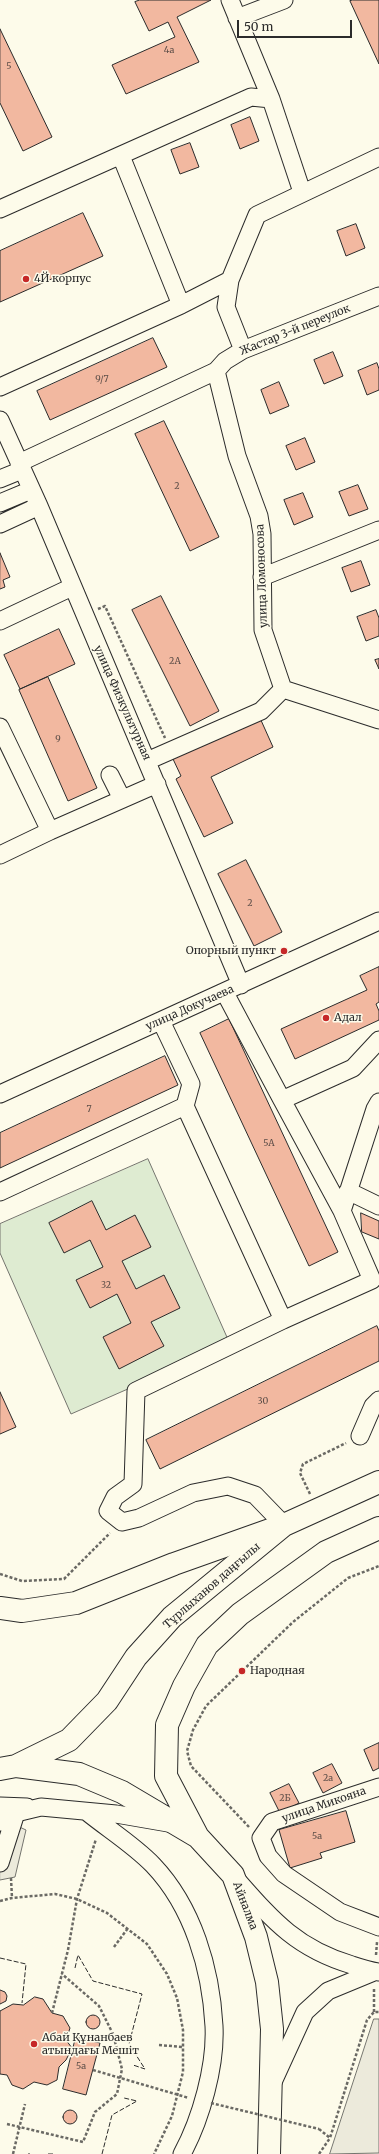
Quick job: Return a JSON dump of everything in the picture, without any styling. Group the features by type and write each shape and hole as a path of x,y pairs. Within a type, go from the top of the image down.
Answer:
{"main road":[{"name":"Тұрлыханов даңғылы","path":"4,1768 70,1740 107,1702 136,1657 172,1617 284,1525 379,1482"},
{"path":"0,1608 22,1611 76,1603 174,1564 284,1525"},
{"path":"198,1837 166,1776 167,1725 184,1686 206,1645 240,1614 326,1552 379,1528"},
{"name":"Айналма","path":"4,1768 79,1774 122,1792 198,1837 233,1875 256,1937 267,1982 272,2030 269,2154"}],"street":[{"path":"230,0 271,98 302,192"},
{"path":"237,18 284,0"},
{"path":"0,209 251,97 271,98"},
{"path":"121,156 181,305"},
{"path":"243,350 226,307 230,280 257,215 302,192 379,157"},
{"path":"0,387 181,305 230,280"},
{"name":"Жастар 3-й переулок","path":"0,479 21,466 216,371 225,361 243,350 379,296"},
{"name":"улица Ломоносова","path":"216,371 237,456 259,516 262,534 263,630 284,689"},
{"name":"улица Физкультурная","path":"0,420 39,506 72,588 157,784 241,986"},
{"path":"0,504 31,490"},
{"path":"0,524 39,506"},
{"path":"262,577 379,530"},
{"path":"0,621 72,588"},
{"path":"147,762 261,711 284,689 379,720"},
{"path":"0,727 50,831"},
{"path":"110,776 122,799"},
{"path":"1,852 157,784"},
{"name":"улица Докучаева","path":"0,1094 241,986 379,921"},
{"path":"225,993 342,1211 377,1282 283,1320 136,1392 133,1484 115,1497 108,1511 122,1522 139,1518 193,1493 228,1486 255,1496 284,1525"},
{"path":"161,1021 191,1084 185,1106 283,1320"},
{"path":"282,1100 353,1068 379,1040"},
{"path":"342,1211 375,1109 379,1102"},
{"path":"0,1192 185,1106"},
{"path":"348,1191 379,1206"},
{"path":"360,1436 373,1406 379,1400"},
{"name":"улица Микояна","path":"261,1838 272,1822 379,1787"},
{"path":"0,1806 41,1807 116,1814 176,1824"},
{"path":"0,1822 16,1813 41,1807"},
{"path":"87,1812 153,1865 180,1902 201,1947 214,2027 211,2068 207,2102 182,2154"},
{"path":"0,1863 16,1813"},
{"path":"261,1838 268,1856 284,1874 340,1912 379,1927"},
{"path":"233,1875 269,1916 297,1940 328,1958 377,1972"},
{"path":"270,2086 305,2012 328,1991 377,1972"}],"path":[{"path":"84,615 105,606 171,751"},
{"path":"318,1510 300,1473 303,1464 360,1436"},
{"path":"0,1574 22,1581 64,1578 122,1522"},
{"path":"261,1838 191,1766 187,1751 193,1730 206,1706 293,1622 348,1578 379,1566"},
{"path":"52,2013 62,1974 77,1899 101,1823"},
{"path":"12,1878 12,1898"},
{"path":"0,1901 12,1898 55,1894 77,1899 107,1913 128,1928 147,1944 167,1974 177,1998 184,2030 183,2072 172,2116 154,2154"},
{"path":"114,1947 128,1928"},
{"path":"7,2124 83,2142 95,2112 117,2094 122,2069 113,2034 99,2006 62,1974"},
{"path":"319,2154 330,2138 367,2020 374,2012 379,2012"},
{"path":"159,2045 183,2047"},
{"path":"93,2070 177,2095 319,2129 330,2138"},
{"path":"13,2154 25,2104"}],"green space":[{"path":"148,1159 230,1344 71,1414 0,1253 0,1224"}],"shaded area":[{"path":"0,1818 26,1830 15,1877 0,1880"},
{"path":"374,2019 379,2019 379,2153 330,2154"}],"building":[{"path":"140,0 211,0 177,17 199,62 126,94 112,65 175,37 168,22 149,31 135,2"},
{"path":"379,0 379,64 350,1"},
{"path":"0,29 52,137 23,151 0,103"},
{"path":"250,117 259,141 240,149 231,125"},
{"path":"190,143 199,167 180,174 171,150"},
{"name":"4Й корпус","path":"83,213 103,256 0,302 0,251"},
{"path":"356,224 365,248 346,256 337,231"},
{"path":"153,338 167,367 50,420 37,391"},
{"path":"333,352 343,376 324,384 314,360"},
{"path":"377,363 379,369 379,390 367,395 358,371"},
{"path":"279,382 289,406 270,414 261,390"},
{"path":"164,421 219,537 190,551 135,434"},
{"path":"305,438 315,462 296,470 286,446"},
{"path":"358,485 368,509 349,516 339,492"},
{"path":"303,493 313,517 294,525 284,500"},
{"path":"0,553 10,577 3,580 5,587 0,589"},
{"path":"361,561 370,585 351,592 342,568"},
{"path":"161,596 219,711 190,726 132,610"},
{"path":"376,610 379,618 379,636 366,641 357,617"},
{"path":"59,629 75,664 20,689 4,655"},
{"path":"379,659 379,669 375,660"},
{"path":"48,677 97,788 68,801 19,690"},
{"path":"260,718 273,747 211,777 233,823 204,837 176,779 181,776 173,759"},
{"path":"246,860 282,932 254,946 218,874"},
{"path":"379,967 379,1002 376,1004 379,1011 379,1020 295,1059 281,1029 367,990 360,976"},
{"path":"229,1019 338,1252 309,1266 200,1033"},
{"path":"165,1056 178,1085 0,1168 0,1133"},
{"path":"92,1201 106,1230 135,1215 151,1247 122,1261 136,1289 164,1275 180,1308 151,1322 164,1346 119,1369 103,1337 131,1323 117,1294 90,1308 76,1280 103,1267 90,1240 64,1253 49,1223"},
{"path":"361,1213 379,1221 379,1239 362,1232"},
{"path":"377,1326 379,1331 379,1361 160,1469 146,1440"},
{"path":"0,1392 16,1427 0,1434"},
{"path":"379,1743 379,1768 373,1771 364,1750"},
{"path":"332,1764 342,1783 323,1793 313,1773"},
{"path":"289,1784 299,1803 280,1813 270,1793"},
{"path":"346,1811 355,1842 320,1853 322,1858 290,1868 279,1830"},
{"path":"0,1990 5,1992 7,1996 6,2001 0,2004"},
{"name":"Абай Құнанбаев атындағы Мешіт","path":"35,1997 43,1999 52,2013 63,2016 70,2028 66,2040 72,2048 66,2060 59,2067 57,2080 47,2085 34,2082 23,2089 12,2085 7,2075 0,2074 0,2011 13,2004 23,2005"},
{"path":"90,2015 96,2015 100,2019 100,2025 96,2029 90,2029 86,2025 86,2019"},
{"path":"76,2037 100,2043 86,2095 63,2089"},
{"path":"67,2110 73,2110 77,2114 77,2120 73,2124 67,2124 63,2120 63,2114"}],"fence":[{"path":"75,1968 78,1955 93,1981 142,1994 129,2044 145,2069 133,2065"},
{"path":"0,1958 26,1964 22,2003"},
{"path":"102,2154 112,2115 137,2101 124,2098"},
{"path":"48,2154 55,2154"}],"place":[{"name":"4Й корпус","path":"26,279"},
{"name":"Опорный пункт","path":"284,951"},
{"name":"Адал","path":"326,1018"},
{"name":"Народная","path":"242,1671"},
{"name":"Абай Құнанбаев атындағы Мешіт","path":"34,2044"}]}
